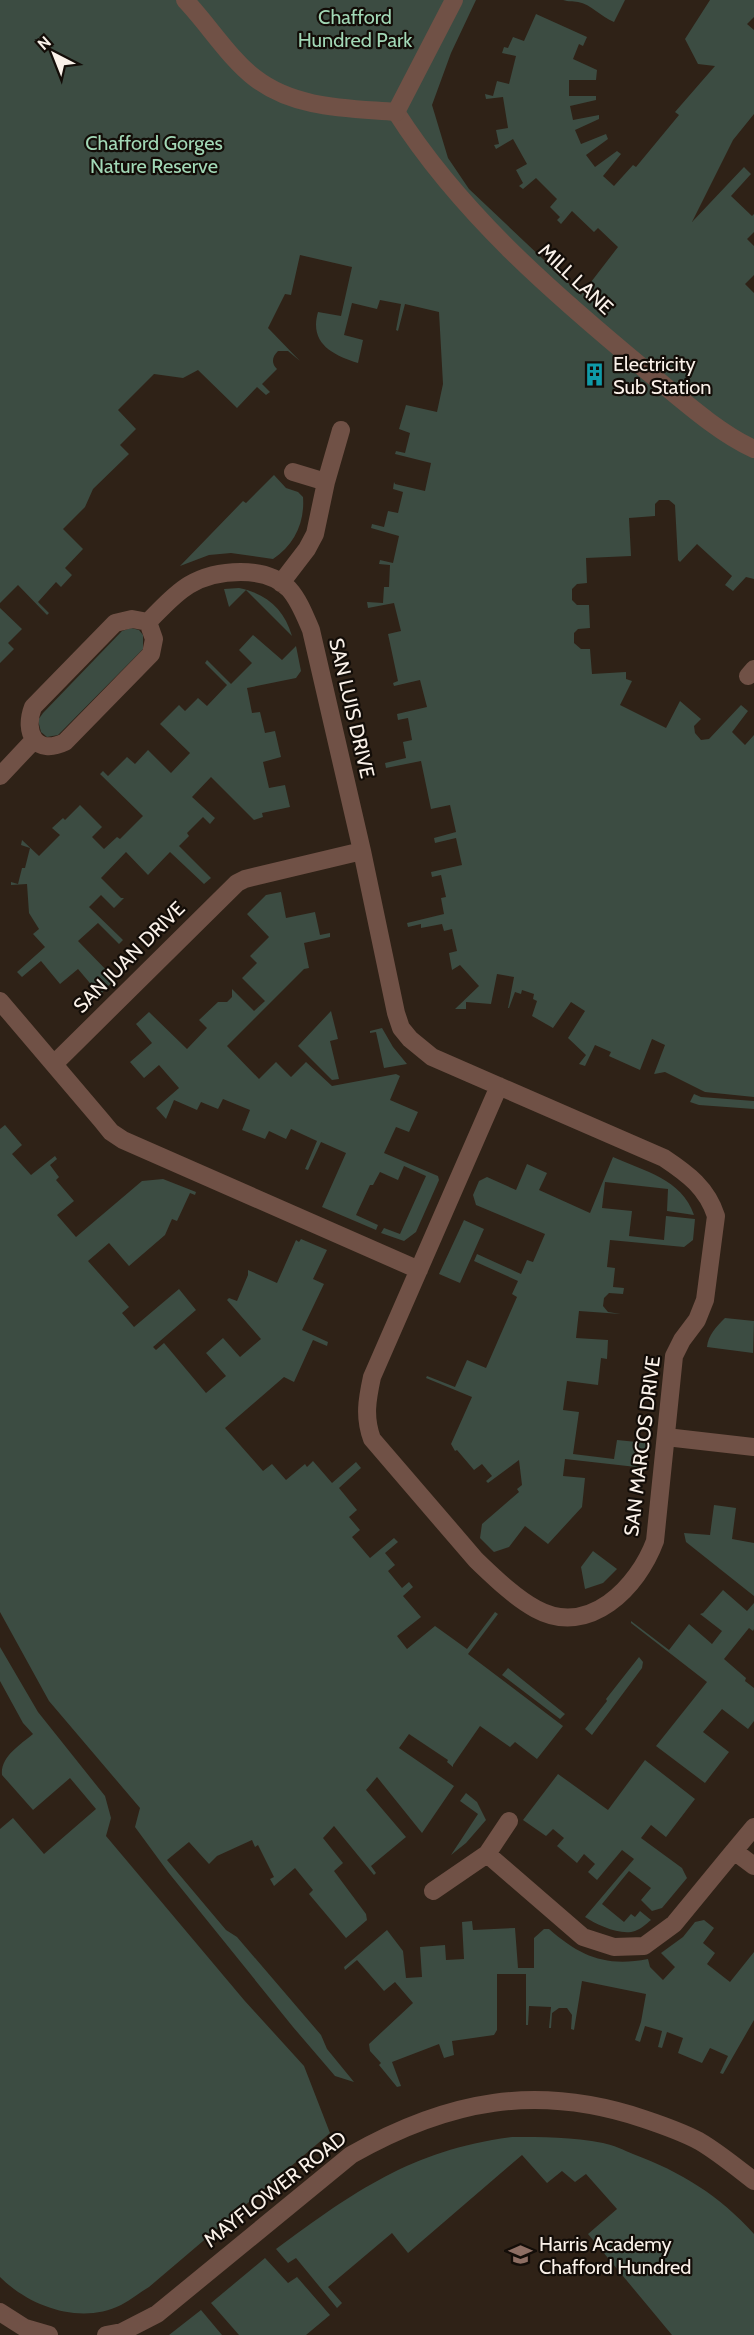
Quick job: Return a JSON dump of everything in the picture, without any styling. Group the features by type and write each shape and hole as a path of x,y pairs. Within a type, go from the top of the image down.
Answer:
{"street":[{"path":"185,0 231,54 255,78 279,93 313,104 396,111 454,0"},
{"name":"MILL LANE","path":"396,111 418,147 461,199 552,289 583,318 673,392 738,442 754,449"},
{"path":"281,583 307,549 315,534 326,482 341,430"},
{"path":"293,472 326,482"},
{"name":"SAN LUIS DRIVE","path":"148,622 188,586 218,573 236,571 260,574 281,583 290,590 302,608 311,630 362,851"},
{"path":"132,619 148,622 154,639 151,654 65,742 53,746 38,744 30,734 29,727 33,707 115,623 132,619"},
{"path":"0,776 34,740"},
{"path":"362,851 389,982 401,1028 415,1044 432,1057 499,1086"},
{"name":"SAN JUAN DRIVE","path":"54,1064 237,883 245,879 362,851"},
{"path":"0,1002 111,1132 123,1140 419,1270"},
{"name":"SAN MARCOS DRIVE","path":"499,1086 664,1158 696,1181 711,1202 716,1216 705,1300 698,1320 682,1340 674,1356 654,1541 649,1558 607,1606 578,1618 563,1617 537,1610 476,1560 372,1439 367,1425 366,1408 372,1377 419,1270 499,1086"},
{"path":"666,1437 754,1447"},
{"path":"433,1891 487,1854 509,1821"},
{"path":"487,1854 583,1937 614,1947 644,1946 674,1924 754,1827"},
{"path":"734,1851 754,1866"},
{"name":"MAYFLOWER ROAD","path":"106,2335 122,2332 157,2314 351,2155 416,2122 470,2107 524,2099 610,2108 658,2124 698,2141 754,2181"},
{"path":"0,2312 25,2328 49,2335"}],"green space":[{"name":"Chafford Gorges Nature Reserve","path":"0,0 476,0 451,53 432,105 448,158 469,189 581,295 618,247 598,228 594,232 572,211 561,224 557,220 560,217 550,207 557,199 536,178 523,189 519,186 523,183 516,170 527,164 513,139 496,149 494,145 499,144 496,130 508,128 503,97 486,99 485,94 493,96 497,81 509,84 516,56 502,53 504,47 508,48 513,37 524,41 536,14 587,37 583,46 579,44 573,59 597,70 596,80 569,80 569,96 596,96 596,100 570,106 573,120 599,115 599,119 575,130 581,144 606,134 608,139 586,155 595,167 617,151 621,154 603,176 614,186 633,165 636,167 679,115 675,112 715,66 698,64 685,39 710,0 754,0 754,17 747,24 754,30 754,114 733,140 692,222 744,167 751,174 731,196 752,216 754,214 754,232 747,239 754,246 754,275 745,284 754,293 754,579 746,577 733,591 725,585 732,576 697,544 680,562 678,560 675,505 669,500 659,500 655,504 655,516 629,518 631,556 586,558 587,583 577,584 572,589 572,600 577,605 589,605 590,628 578,629 574,633 574,643 581,649 590,649 592,674 626,672 626,679 632,681 620,705 666,728 680,701 701,719 694,726 695,733 701,740 709,739 741,705 748,711 732,732 745,745 754,735 754,1097 705,1092 665,1072 654,1074 665,1045 652,1039 640,1070 609,1056 611,1052 595,1045 585,1066 579,1064 586,1055 568,1038 585,1011 571,1002 553,1028 532,1016 537,1001 533,999 534,994 522,990 521,994 515,992 508,1008 514,977 497,974 491,1004 466,1002 466,1009 455,1009 479,986 460,965 452,970 449,953 457,951 452,929 444,931 442,924 421,928 421,924 408,927 407,923 444,914 441,898 446,897 441,875 432,877 431,872 462,865 456,838 435,843 434,838 456,832 450,805 431,809 421,761 386,768 385,763 406,758 403,742 412,740 408,718 398,720 397,714 427,707 420,680 394,686 393,683 398,681 388,634 401,631 394,603 368,608 367,602 383,603 384,587 389,587 390,565 379,564 380,560 393,563 399,536 371,528 372,524 384,527 388,511 398,513 403,492 393,489 394,482 425,491 431,463 395,454 396,451 405,453 410,433 399,429 406,405 437,412 443,384 439,312 405,304 398,331 396,330 401,304 380,300 377,309 352,303 344,335 363,340 358,363 348,360 325,346 320,340 316,323 318,312 341,316 352,267 300,255 291,295 285,294 268,328 300,361 288,351 278,351 273,360 277,369 262,384 270,392 266,395 257,387 237,408 198,370 183,378 154,374 118,410 136,429 120,445 129,454 93,489 85,507 63,529 83,549 65,568 72,575 61,587 56,582 38,602 49,613 47,615 18,585 0,603"},
{"path":"563,0 625,0 614,22 583,3"},
{"path":"274,475 286,488 298,492 303,497 300,524 287,547 273,559 231,553 209,555 180,566 243,501 246,503"},
{"path":"224,589 246,590 229,607"},
{"path":"246,590 258,594 273,604 284,618 292,636"},
{"path":"0,608 22,629 8,643 14,649 0,663"},
{"path":"131,628 139,630 143,635 143,649 58,735 47,737 41,732 38,720 43,713 122,631"},
{"path":"253,635 282,660 296,646 301,671 296,678 247,688 252,713 260,712 265,733 275,731 281,757 263,762 269,788 285,785 290,807 262,813 263,817 254,820 211,777 192,797 215,818 210,824 203,817 187,833 189,836 179,846 211,878 204,884 170,852 148,875 126,852 101,878 121,898 124,898 114,908 101,895 89,907 123,940 119,944 98,923 78,941 115,979 100,995 78,969 60,984 41,961 22,977 17,972 45,947 33,934 39,929 29,913 27,884 11,885 11,882 18,884 30,848 21,845 22,840 39,856 60,835 52,828 63,818 65,820 80,805 102,827 92,837 104,849 117,837 120,839 143,816 100,774 103,771 108,776 127,757 135,764 148,750 171,773 190,753 160,724 179,705 185,711 198,698 207,706 227,685 205,663 207,660 231,684 252,663 239,650"},
{"path":"281,892 286,918 315,912 320,935 330,933 330,937 304,943 309,968 304,969 227,1046 259,1079 276,1062 291,1077 306,1062 332,1086 396,1074 400,1076 390,1100 418,1112 409,1132 396,1127 384,1153 438,1176 439,1180 416,1232 404,1241 381,1233 384,1228 400,1234 426,1176 404,1166 398,1180 380,1172 373,1185 370,1185 356,1215 378,1225 376,1230 322,1207 346,1153 321,1142 308,1170 305,1169 317,1141 291,1129 286,1139 269,1131 265,1139 242,1130 250,1110 223,1099 218,1109 201,1102 197,1110 174,1100 166,1119 156,1108 179,1088 159,1065 144,1078 130,1062 152,1043 136,1024 149,1012 187,1049 207,1028 199,1020 218,1002 227,1002 232,997 232,989 254,1011 265,1001 242,978 257,963 250,956 269,937 247,914 266,895"},
{"path":"331,1011 338,1039 330,1041 339,1079 332,1080 298,1046"},
{"path":"382,1028 393,1047 407,1064 384,1068 376,1032 370,1033 370,1031"},
{"path":"694,1094 701,1097 754,1101 754,1109 699,1105 690,1102"},
{"path":"5,1125 22,1145 12,1154 31,1175 55,1156 57,1159 50,1165 59,1177 56,1180 74,1201 57,1215 76,1237 142,1181 163,1179 196,1192 195,1195 190,1193 177,1221 172,1219 165,1235 129,1266 109,1243 88,1261 129,1307 122,1313 134,1327 179,1289 196,1310 153,1347 156,1350 164,1343 206,1393 226,1376 206,1353 223,1338 240,1357 261,1339 227,1300 229,1298 237,1301 248,1270 277,1283 296,1240 299,1242 301,1239 327,1250 313,1279 324,1284 302,1330 328,1342 327,1346 313,1340 294,1382 284,1377 225,1428 263,1471 272,1464 286,1480 305,1464 307,1467 313,1461 332,1483 356,1462 361,1468 339,1488 357,1510 349,1517 360,1530 352,1537 370,1558 394,1538 398,1542 385,1553 395,1565 388,1571 402,1588 409,1582 413,1587 403,1596 421,1617 397,1636 407,1649 435,1626 467,1649 495,1612 498,1614 468,1654 563,1726 537,1759 515,1742 510,1747 480,1726 453,1767 447,1762 448,1760 409,1734 399,1748 454,1786 422,1833 377,1777 366,1790 406,1837 371,1866 376,1873 374,1875 334,1826 323,1838 343,1863 334,1871 366,1914 367,1920 346,1938 309,1894 313,1890 295,1868 274,1886 270,1879 274,1877 258,1845 255,1847 252,1840 217,1856 209,1864 189,1842 167,1860 226,1930 237,1937 321,2035 327,2049 354,2082 335,2076 168,1872 135,1827 140,1808 49,1701 0,1612 0,1129"},
{"path":"613,1157 649,1172 671,1185 681,1193 694,1215 667,1211 668,1189 605,1182 602,1208 632,1211 629,1236 664,1240 666,1216 695,1219 693,1240 684,1247 610,1240 607,1267 615,1268 613,1287 624,1288 623,1294 609,1293 604,1298 603,1306 608,1312 621,1314 579,1311 576,1338 608,1340 607,1359 601,1358 598,1385 567,1381 563,1410 579,1412 573,1454 614,1459 617,1440 647,1443 645,1468 565,1459 563,1476 585,1478 582,1507 548,1544 525,1526 509,1547 494,1552 480,1538 482,1524 519,1492 517,1489 522,1485 519,1460 488,1483 486,1481 492,1476 482,1464 474,1470 451,1444 472,1397 426,1378 427,1376 455,1387 467,1360 486,1368 517,1297 512,1294 518,1281 474,1261 477,1254 521,1274 527,1260 533,1262 545,1234 476,1205 473,1195 479,1181 487,1177 516,1190 527,1164 547,1173 539,1190 590,1213"},
{"path":"464,1220 484,1229 460,1283 439,1274"},
{"path":"725,1318 754,1321 753,1353 707,1347 711,1335"},
{"path":"714,1505 736,1508 732,1539 754,1543 754,1596 686,1542 684,1533 710,1535"},
{"path":"593,1551 617,1569 603,1583 585,1589 581,1567"},
{"path":"723,1590 747,1611 754,1603 753,1631 749,1628 724,1659 754,1688 754,1721 748,1729 722,1709 703,1732 729,1752 705,1783 656,1746 707,1682 631,1621 669,1650 689,1624 712,1644 722,1631 700,1614"},
{"path":"0,1647 38,1712 105,1796 111,1818 106,1836 244,2000 304,2066 330,2133 149,2287 121,2305 106,2311 73,2313 57,2310 26,2297 0,2277 0,1829 13,1818 44,1854 96,1809 70,1778 33,1810 2,1775 4,1763 8,1757 33,1734 23,1723 0,1681"},
{"path":"639,1657 643,1662 642,1668 592,1735 585,1729"},
{"path":"508,1668 565,1714 560,1719 502,1675"},
{"path":"645,1760 695,1799 666,1837 651,1825 641,1838 682,1868 687,1878 662,1908 652,1911 641,1900 651,1888 629,1871 602,1904 624,1922 631,1914 635,1917 640,1911 651,1920 637,1930 616,1931 585,1917 634,1859 622,1850 597,1880 588,1872 595,1864 584,1854 577,1863 557,1846 564,1838 553,1829 546,1836 523,1820 558,1774 608,1810"},
{"path":"466,1793 477,1802 486,1820 466,1843 451,1855 478,1814 460,1801"},
{"path":"704,1920 714,1928 703,1943 715,1953 707,1964 730,1982 754,1952 754,2020 723,2074 720,2073 728,2056 710,2048 702,2063 678,2053 683,2038 667,2032 662,2048 658,2047 662,2031 645,2026 640,2042 635,2040 646,1994 582,1981 574,2030 571,2029 572,2015 567,2008 559,2008 552,2013 551,2028 549,2028 551,2007 529,2006 528,2025 526,2025 526,1974 497,1974 497,2030 494,2035 452,2041 454,2055 444,2058 439,2044 392,2062 401,2086 397,2087 379,2065 381,2063 370,2051 369,2044 413,2003 395,1982 384,1991 357,1960 345,1970 344,1967 387,1930 403,1951 406,1978 422,1977 420,1947 445,1945 446,1960 464,1959 462,1922 472,1921 473,1930 515,1928 518,1968 534,1968 534,1938 544,1929 549,1929 572,1947 595,1958 619,1962 648,1959 650,1967 663,1980 675,1967 661,1953 683,1937 695,1922"},
{"path":"512,2137 569,2138 611,2145 683,2177 713,2196 754,2234 754,2335 672,2335 588,2234 617,2209 586,2174 575,2182 562,2171 547,2183 522,2155 408,2253 392,2233 328,2287 342,2303 337,2308 296,2258 288,2263 276,2249 332,2209 386,2176 444,2152 476,2143"},
{"path":"265,2258 288,2283 297,2277 330,2315 306,2335 239,2335 211,2303"},
{"path":"201,2310 222,2335 169,2335"}],"place":[{"name":"Electricity Sub Station","path":"595,375"},
{"name":"Harris Academy Chafford Hundred","path":"521,2255"}],"park label":[{"name":"Chafford Hundred Park","path":"355,28"}]}
